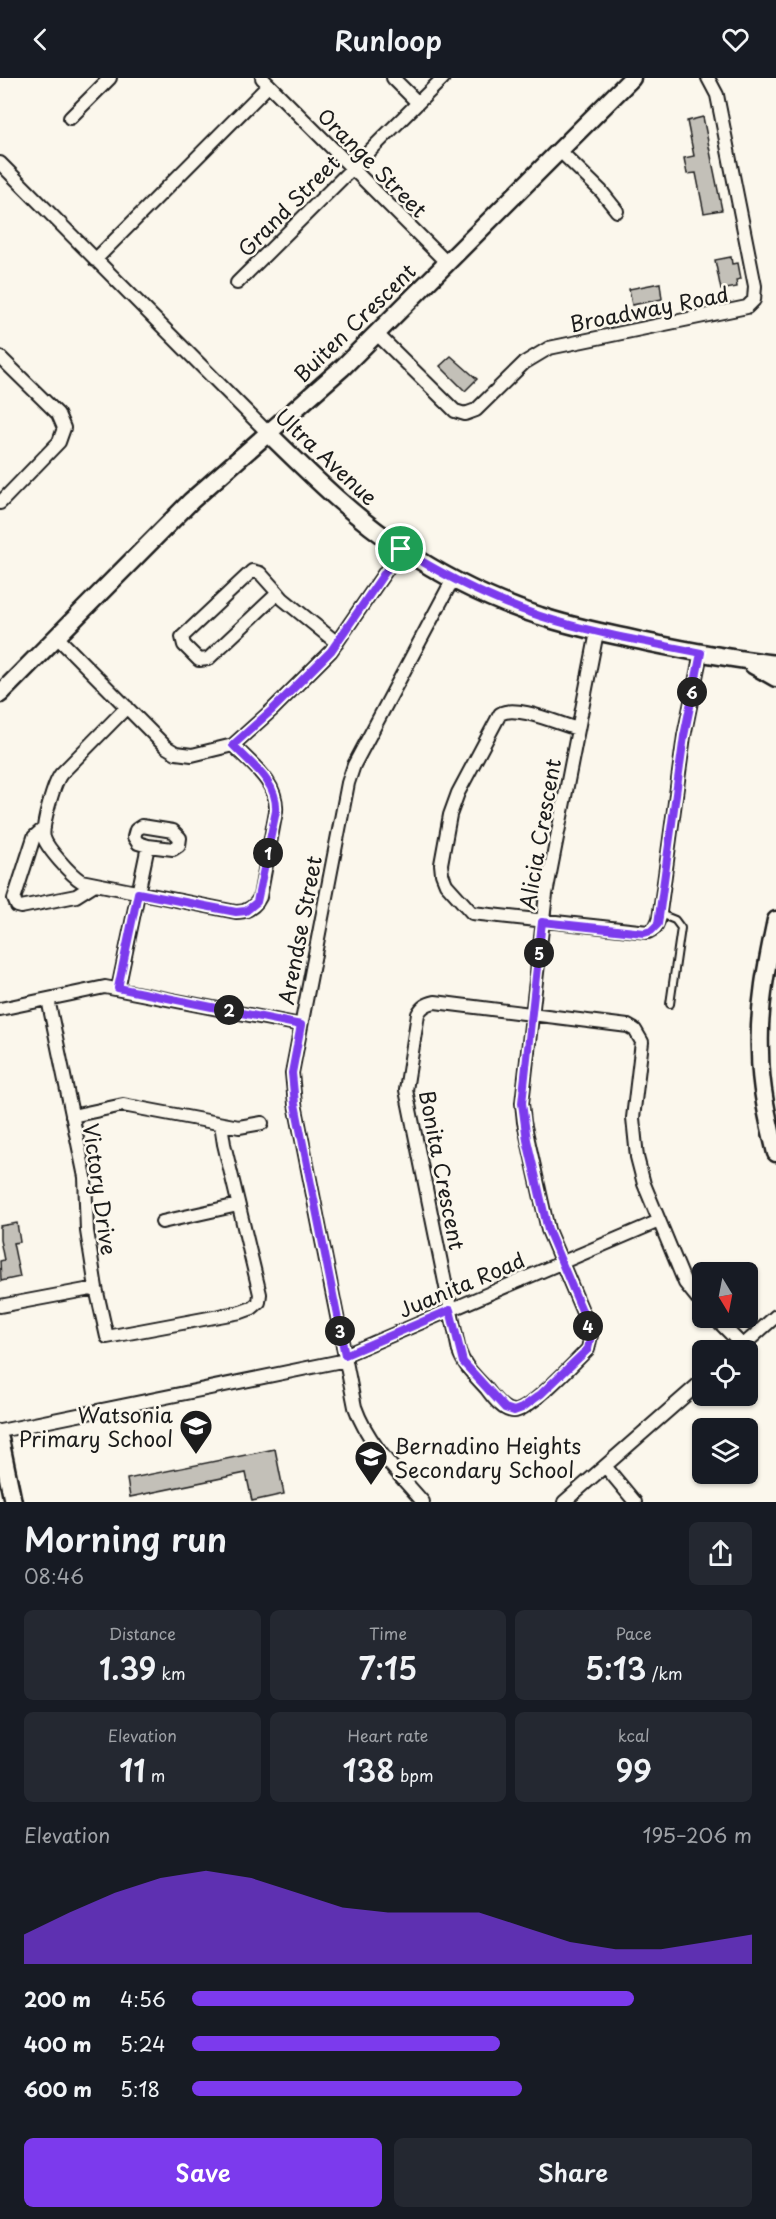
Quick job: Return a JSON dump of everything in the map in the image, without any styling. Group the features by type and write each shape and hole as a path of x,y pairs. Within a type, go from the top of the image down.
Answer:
{"street":[{"path":"70,118 110,78"},
{"path":"393,78 418,103"},
{"name":"Grand Street","path":"237,283 443,78"},
{"name":"Buiten Crescent","path":"0,694 191,501 342,368 632,78"},
{"name":"Broadway Road","path":"376,333 455,411 465,414 476,410 524,363 549,348 747,307 754,300 755,286 717,95 708,78"},
{"name":"Orange Street","path":"95,260 265,82 447,263"},
{"path":"559,150 601,191 617,211"},
{"name":"Ultra Avenue","path":"0,164 328,491 401,549 453,579 522,610 597,632 738,660 776,664"},
{"path":"0,357 58,414 64,428 58,442 0,503"},
{"path":"56,636 166,747 176,753 192,755 233,745 273,709 337,643 401,549"},
{"path":"278,593 205,660 196,658 182,642 184,634 252,571 260,573 278,593 283,599 337,643"},
{"name":"Arendse Street","path":"423,1502 376,1446 361,1422 345,1357 295,1104 292,1073 348,783 354,765 453,579"},
{"name":"Alicia Crescent","path":"450,1310 463,1362 505,1408 514,1411 541,1394 588,1349 590,1343 589,1327 548,1230 524,1122 522,1103 542,922 597,632"},
{"path":"578,729 516,710 500,714 458,794 448,824 441,864 442,874 446,884 472,913 644,933 655,928 660,913 684,736 701,653"},
{"name":"Ultra Avenue","path":"738,660 776,678"},
{"path":"127,707 58,778 44,828 44,838 47,844 81,881 236,912 246,911 257,902 276,811 276,797 269,783 233,745"},
{"path":"44,828 34,837 14,899 17,906 76,896 95,884"},
{"path":"118,988 148,846"},
{"path":"776,920 762,996 759,1053 764,1094 776,1153"},
{"path":"0,1009 105,987 301,1025"},
{"name":"Victory Drive","path":"0,1306 96,1288 87,1231 85,1177 48,999"},
{"name":"Bonita Crescent","path":"450,1310 406,1090 418,1014 421,1008 435,1002 628,1026 639,1035 642,1042 633,1118 634,1138 644,1184 692,1294"},
{"path":"72,1116 123,1105 239,1127 262,1123"},
{"path":"96,1288 107,1337 252,1308 259,1302 260,1294 221,1124"},
{"path":"162,1222 238,1206"},
{"name":"Juanita Road","path":"0,1431 345,1357 659,1221"},
{"path":"751,1340 774,1323"},
{"path":"723,1328 733,1340"},
{"path":"564,1502 692,1391"},
{"path":"0,1439 12,1502"},
{"path":"605,1466 635,1502"}],"lane":[{"path":"660,913 675,920 681,928 670,1004"}],"building":[{"path":"703,117 722,210 704,213 696,173 687,174 684,158 694,156 687,121"},
{"path":"731,257 732,264 738,263 741,279 736,280 737,287 721,290 715,260"},
{"path":"660,283 662,299 632,305 629,289"},
{"path":"451,356 477,379 465,391 440,366"},
{"path":"17,1223 20,1242 13,1243 20,1277 1,1281 0,1261 4,1260 0,1226"},
{"path":"275,1449 284,1494 252,1501 246,1473 130,1497 127,1479"}],"place":[{"name":"Watsonia Primary School","path":"196,1455"},
{"name":"Bernadino Heights Secondary School","path":"371,1486"}],"route":[{"path":"401,549 453,579 522,610 597,632 701,653 684,736 658,924 651,931 644,933 542,922 522,1103 524,1122 548,1230 591,1335 588,1349 541,1394 514,1411 505,1408 495,1399 463,1362 450,1310 345,1355 292,1083 301,1025 118,988 138,893 236,912 246,911 257,902 260,897 276,811 276,797 269,783 233,745 331,651 401,549"}]}
